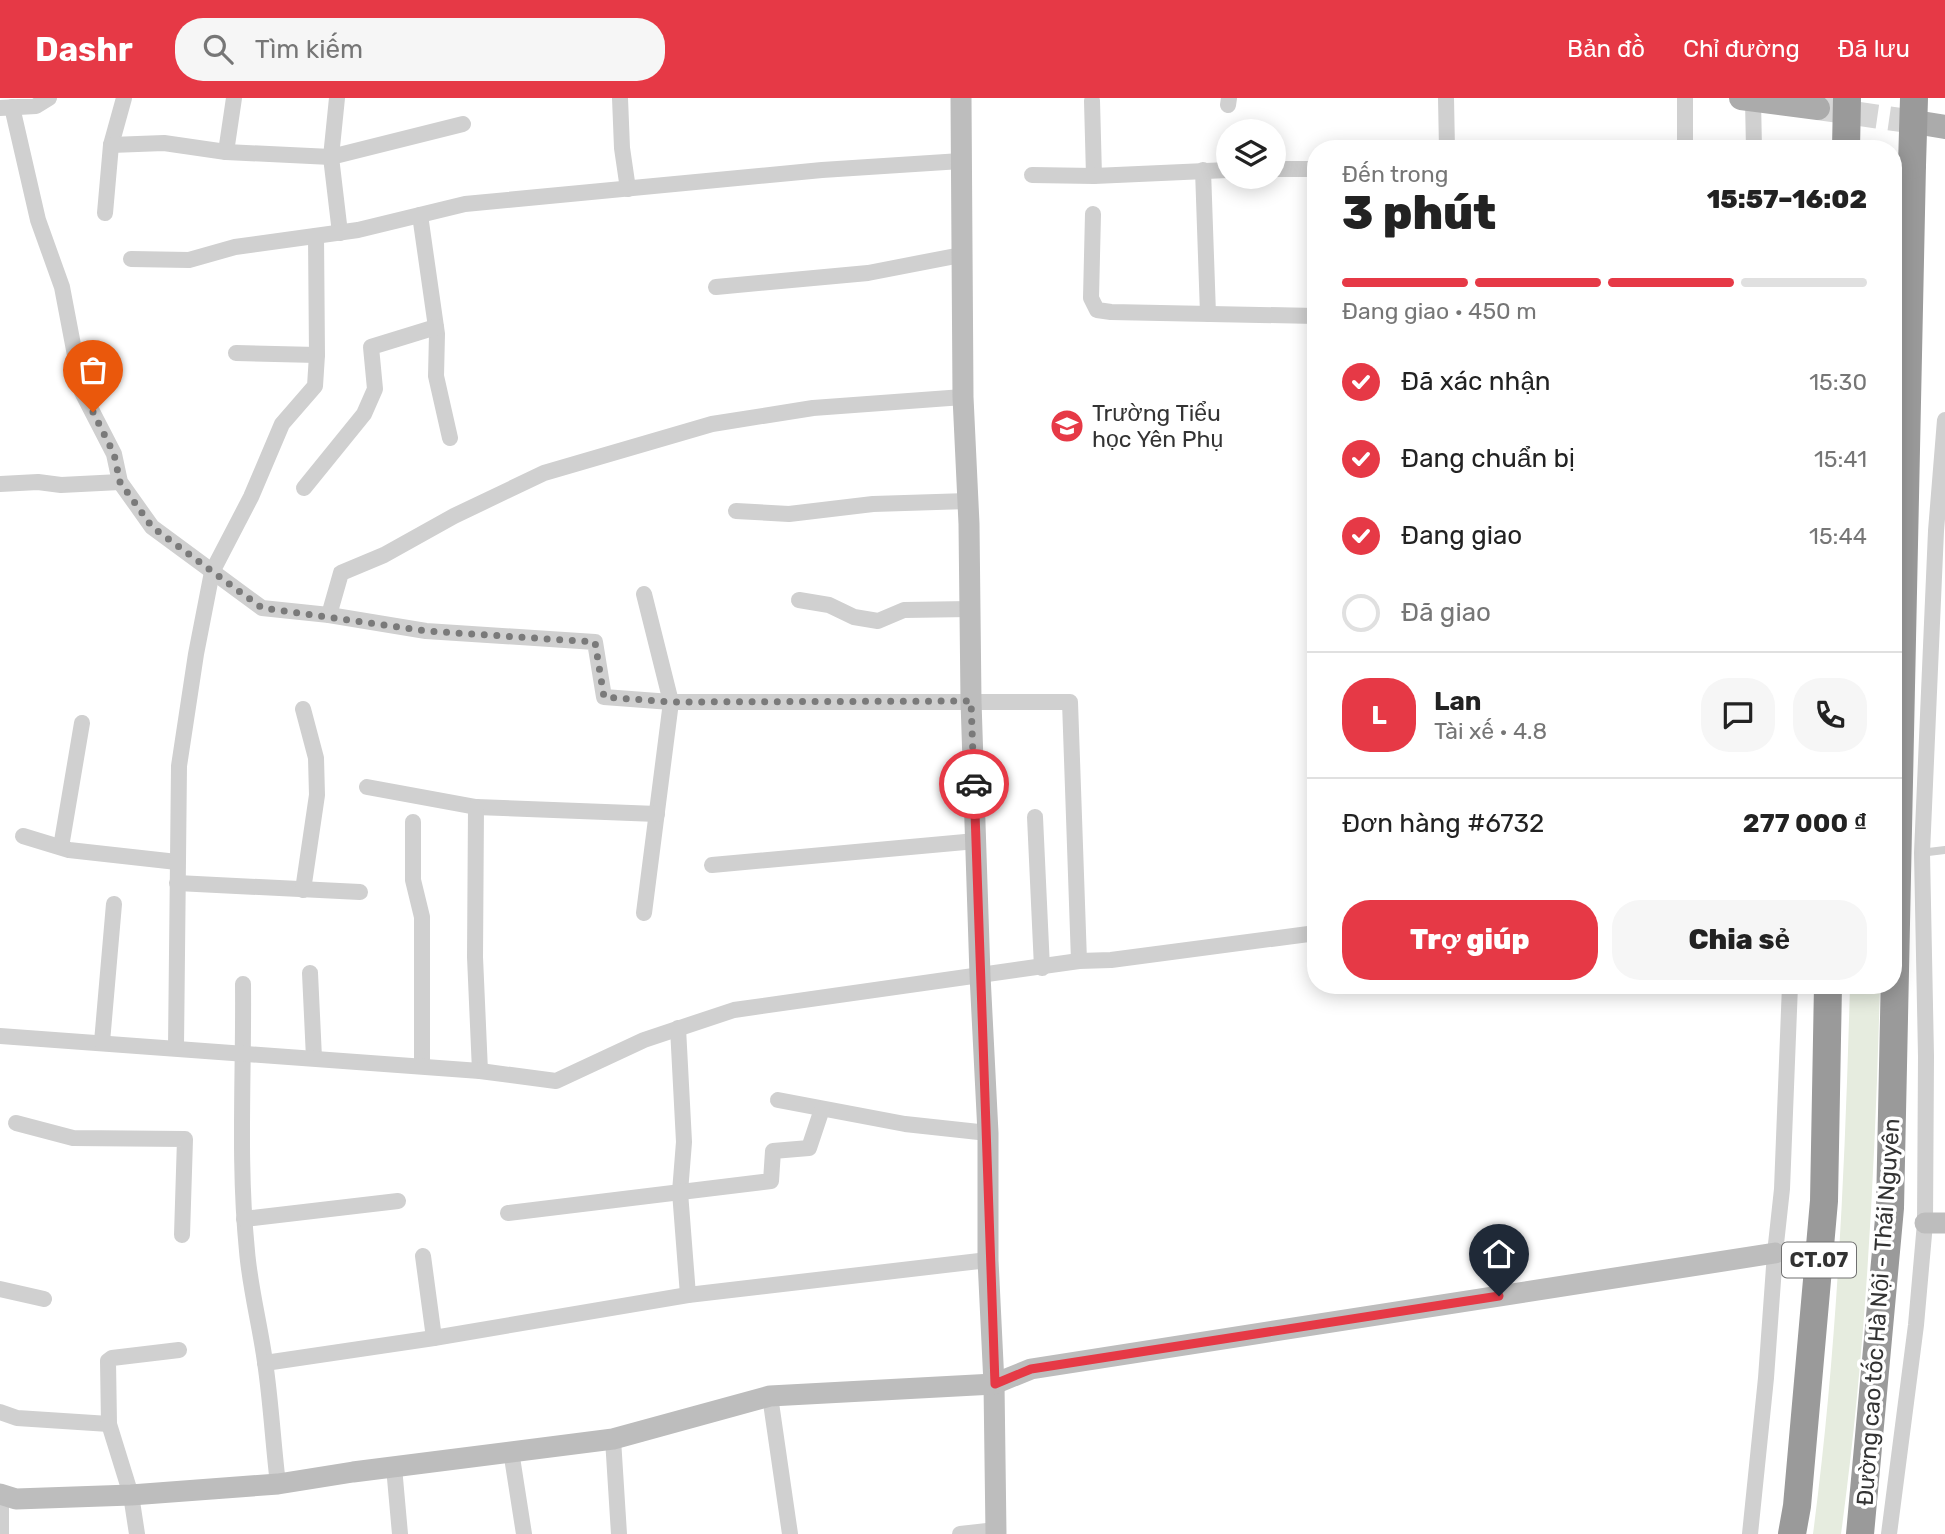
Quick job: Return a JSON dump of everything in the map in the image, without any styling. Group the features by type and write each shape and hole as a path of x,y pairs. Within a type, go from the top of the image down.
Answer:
{"highway":[{"path":"1846,140 1847,98"},
{"name":"Đường cao tốc Hà Nội - Thái Nguyên","path":"1902,639 1914,110"},
{"name":"CT.07","path":"1792,1534 1797,1506 1824,1201 1828,994"},
{"name":"Đường cao tốc Hà Nội - Thái Nguyên","path":"1860,1534 1890,1208 1895,994"}],"main road":[{"path":"1747,99 1818,108"},
{"path":"1914,110 1945,127"}],"street":[{"path":"49,98 36,106 6,108 38,220 62,287 82,392 114,454 120,482 152,527 262,608 330,615 426,631 595,642 604,697 671,702 1069,702 1079,961"},
{"path":"105,213 111,145 124,98"},
{"path":"226,152 234,98"},
{"path":"337,98 331,157 340,233"},
{"path":"620,98 622,148 628,189"},
{"path":"960,1534 996,1532 988,1133 980,975 963,397 961,98"},
{"path":"1446,98 1447,140"},
{"path":"1685,98 1685,140"},
{"path":"1747,99 1753,140"},
{"path":"1092,101 1094,176"},
{"path":"111,145 164,143 226,152 331,157 463,124"},
{"path":"131,259 189,260 235,247 340,233 465,204 822,170 961,161"},
{"path":"1286,169 1307,169"},
{"path":"1203,170 1208,314"},
{"path":"1032,175 1094,176 1216,170"},
{"path":"1093,214 1091,298 1097,310 1307,316"},
{"path":"420,215 436,327 436,376 450,438"},
{"path":"176,1047 179,766 196,654 212,572 251,497 282,424 315,386 316,236"},
{"path":"716,287 868,273 961,256"},
{"path":"304,488 364,414 375,388 371,346 436,327"},
{"path":"236,353 317,355"},
{"path":"330,615 341,573 384,555 454,516 544,473 712,424 813,408 963,397"},
{"path":"1889,1534 1916,1325 1935,1223 1919,853 1936,531 1945,420"},
{"path":"0,484 120,482"},
{"path":"736,511 789,514 873,505 968,501"},
{"path":"644,594 671,702 645,913"},
{"path":"799,600 828,605 854,617 878,621 904,610 970,609"},
{"path":"303,709 316,758 317,795 303,890"},
{"path":"61,847 82,723"},
{"path":"366,787 476,807 657,814"},
{"path":"476,807 475,957 480,1070"},
{"path":"1035,817 1042,968"},
{"path":"413,822 413,880 422,917 422,1066"},
{"path":"23,836 61,847 177,862"},
{"path":"712,865 976,841"},
{"path":"177,883 360,892"},
{"path":"102,1042 114,904"},
{"path":"0,1036 480,1070 556,1081 644,1040 734,1010 1079,961 1111,960 1307,934"},
{"path":"310,973 314,1058"},
{"path":"243,984 244,1219 265,1363 278,1484"},
{"path":"1750,1534 1782,1189 1790,994"},
{"path":"678,1028 684,1142 680,1192 688,1295"},
{"path":"778,1100 905,1124 988,1133"},
{"path":"508,1213 771,1181 773,1151 809,1148 822,1109"},
{"path":"16,1123 73,1138 185,1139 183,1235"},
{"path":"244,1219 398,1201"},
{"path":"1,1534 1,1494 16,1499 131,1495 278,1484 394,1466 613,1439 769,1396 995,1384 1031,1369 1774,1253"},
{"path":"423,1256 433,1338"},
{"path":"265,1363 688,1295 989,1260"},
{"path":"0,1289 44,1299"},
{"path":"137,1534 131,1495 109,1423 108,1361 112,1358 179,1350"},
{"path":"769,1396 790,1534"},
{"path":"0,1412 17,1418 109,1423"},
{"path":"613,1439 619,1534"},
{"path":"511,1451 524,1534"},
{"path":"394,1466 400,1534"}],"lane":[{"path":"1919,853 1945,849"}],"shaded area":[{"path":"1850,994 1880,994 1868,1260 1850,1466 1841,1534 1813,1534 1839,1260"}],"tunnel":[{"path":"1818,108 1915,122"}],"way so far":[{"path":"93,412 114,454 120,482 152,527 262,608 330,615 426,631 595,642 604,697 671,702 971,701 974,784"}],"place":[{"name":"Trường Tiểu học Yên Phụ","path":"1067,426"}],"route":[{"path":"974,784 995,1384 1031,1369 1499,1296"}]}
